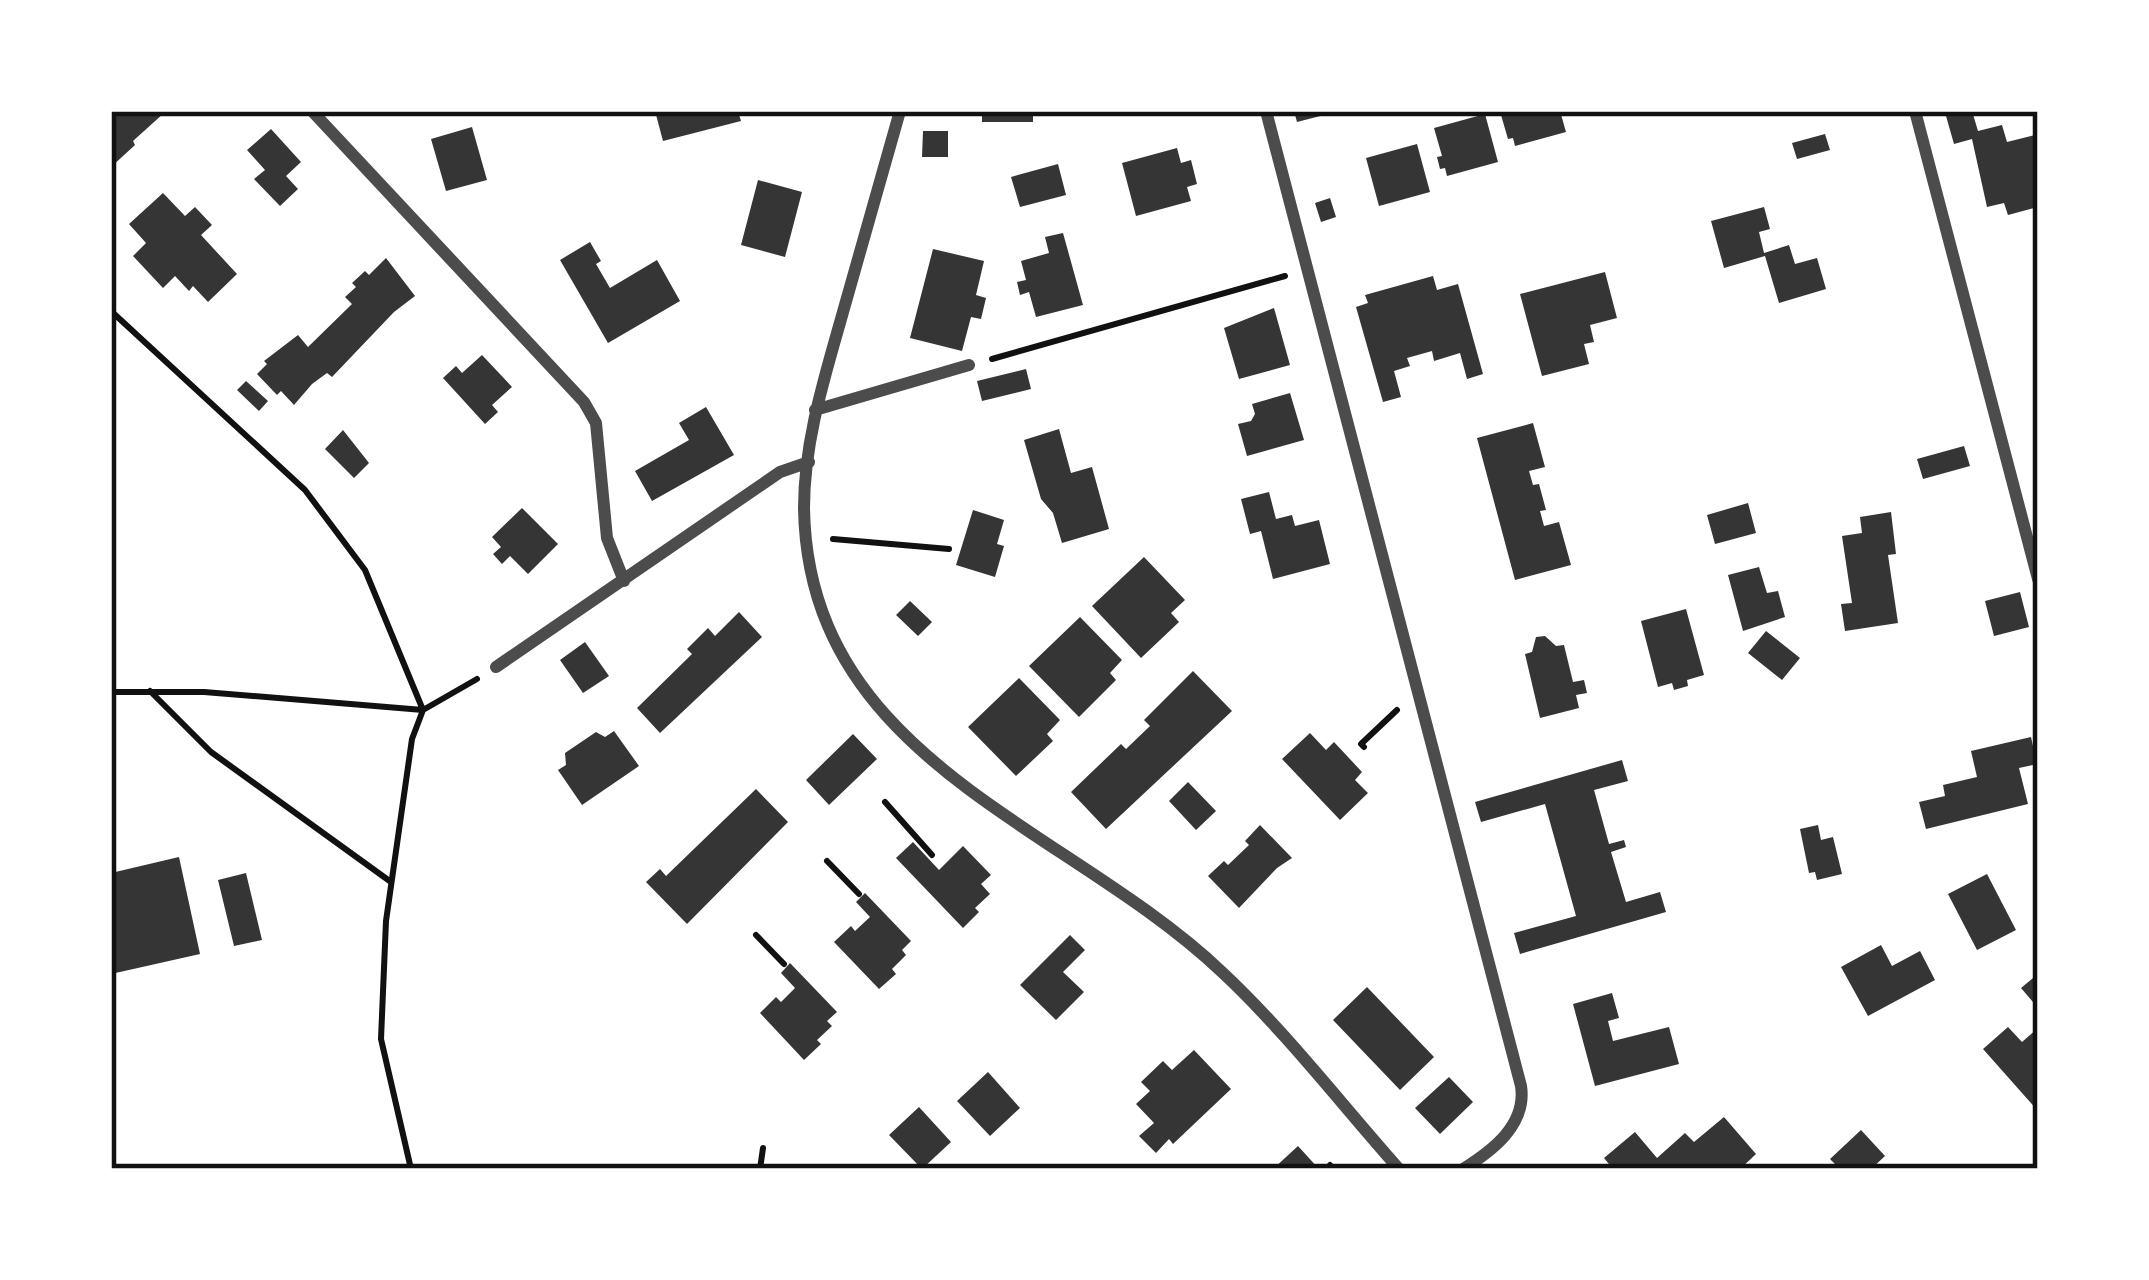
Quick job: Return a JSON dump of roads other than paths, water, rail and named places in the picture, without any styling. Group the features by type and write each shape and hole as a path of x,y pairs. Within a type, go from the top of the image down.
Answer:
{"street":[{"path":"313,111 584,402 596,423 607,538 624,581"},
{"path":"900,111 815,410 804,503 806,538 821,608 837,647 898,732 933,765 1139,903 1223,973 1399,1169"},
{"path":"1266,111 1523,1097 1504,1137 1462,1169"},
{"path":"1915,111 2038,579"},
{"path":"815,410 969,365"},
{"path":"496,667 780,472 809,463"}]}
